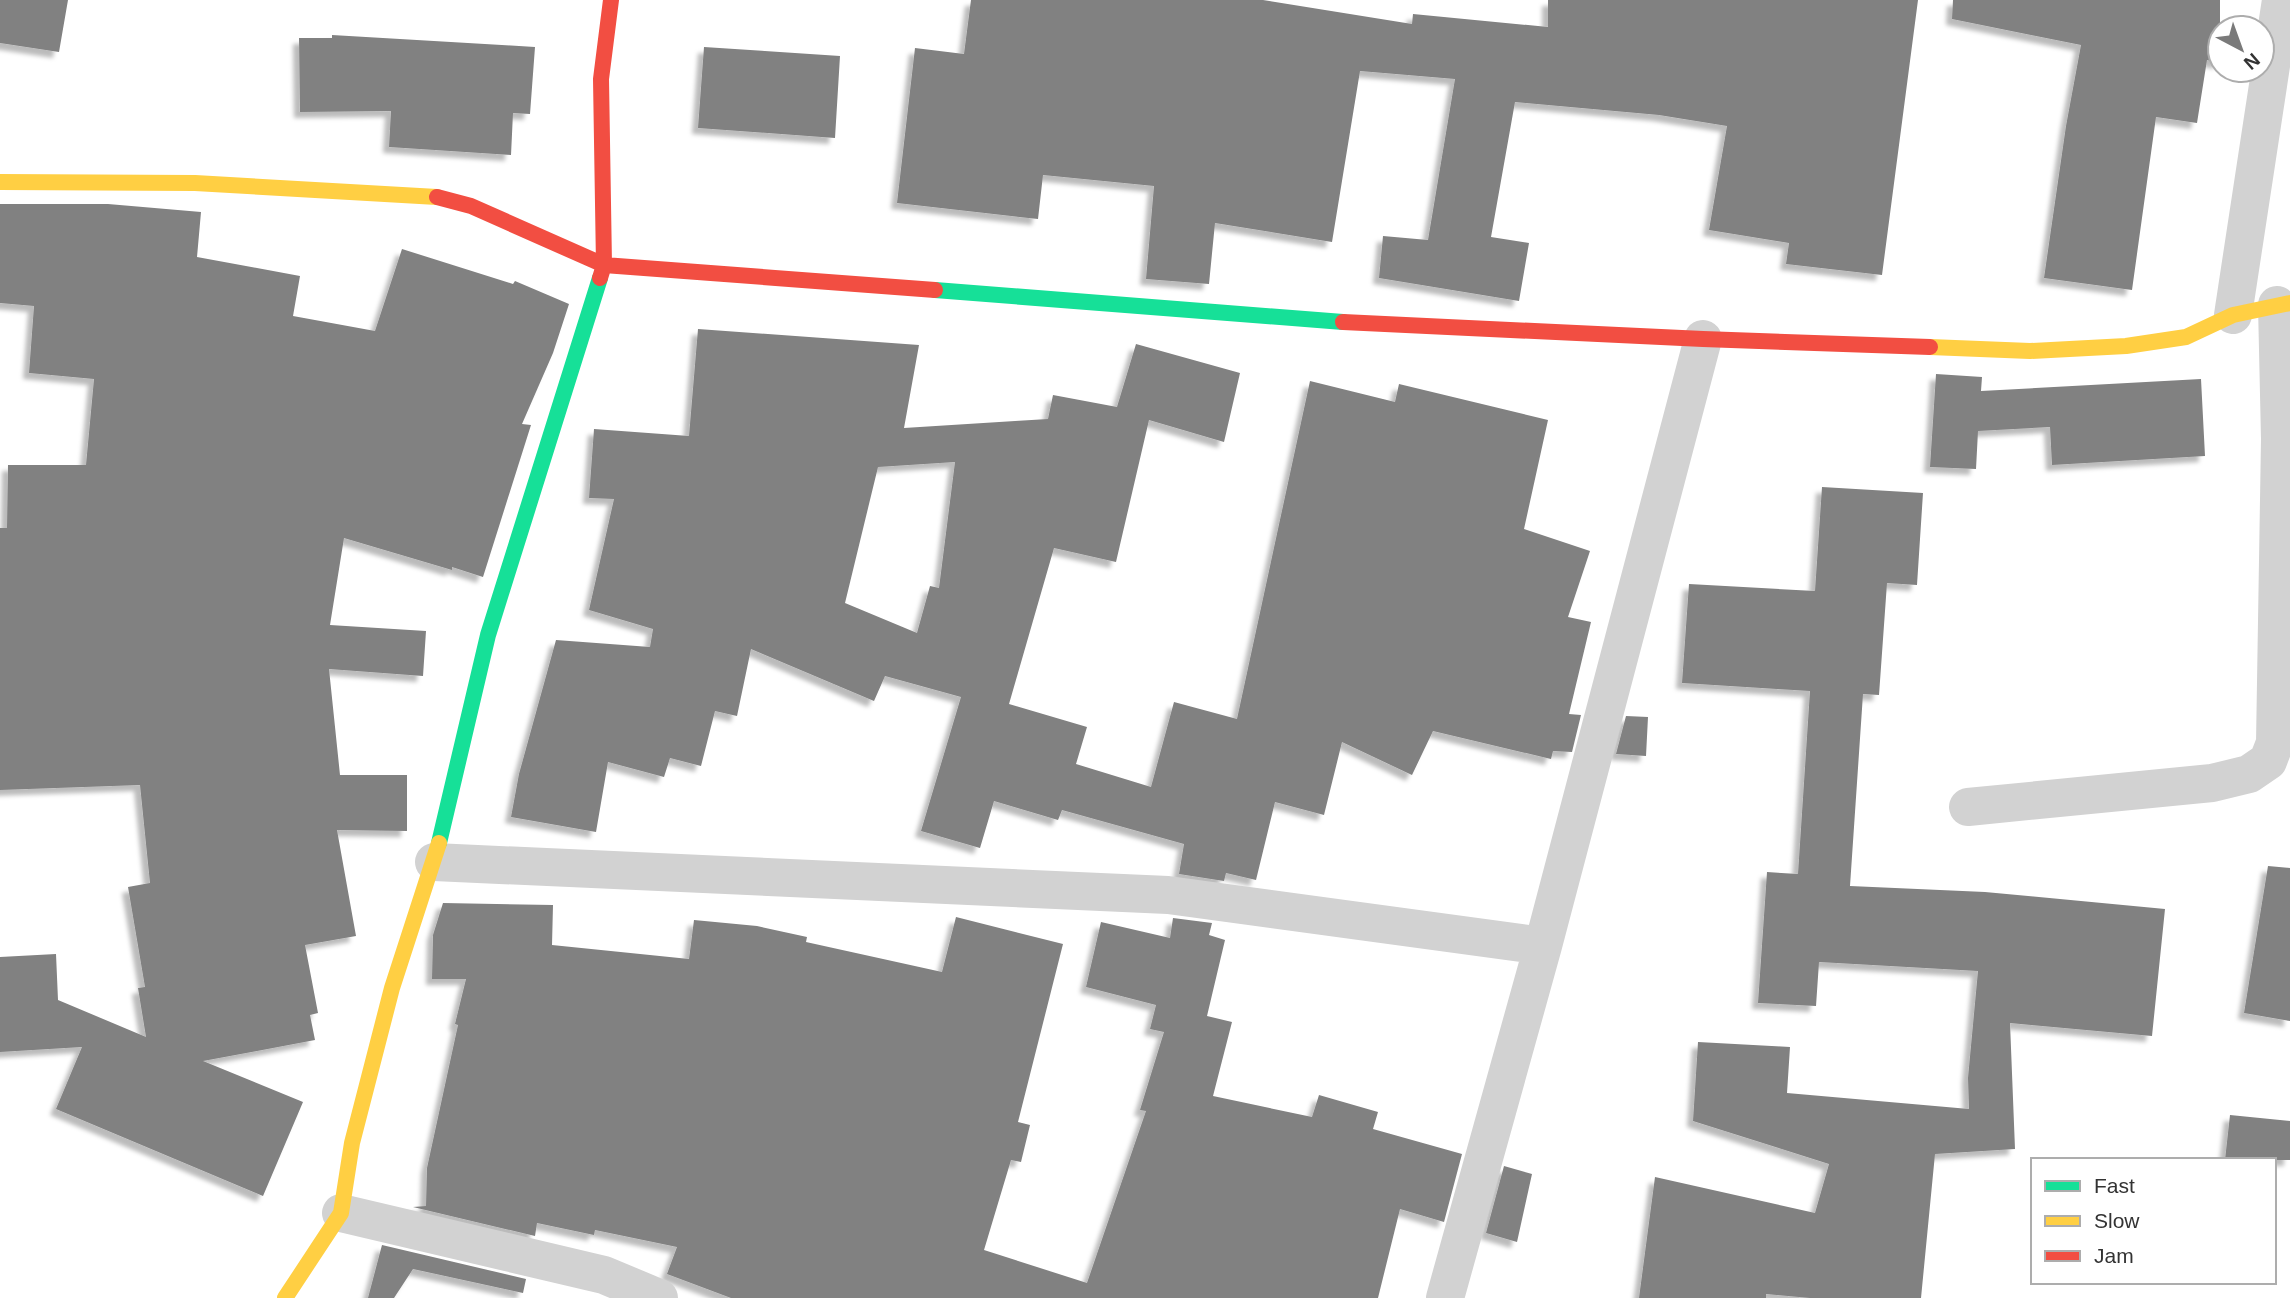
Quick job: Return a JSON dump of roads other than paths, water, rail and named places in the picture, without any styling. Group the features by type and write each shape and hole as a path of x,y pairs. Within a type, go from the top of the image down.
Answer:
{"street":[{"path":"285,1298 341,1213 352,1143 392,988 434,862 488,635 604,265 601,79 611,0"},
{"path":"2233,315 2281,0"},
{"path":"0,183 195,183 432,196 471,206 604,265 1361,323 2030,351 2126,346 2186,337 2233,315 2283,304 2276,743 2279,761 2249,774 2212,783 1968,807"},
{"path":"1445,1298 1543,946 1703,339"},
{"path":"434,862 1168,895 1543,946"},
{"path":"341,1213 604,1275 659,1298"}]}
